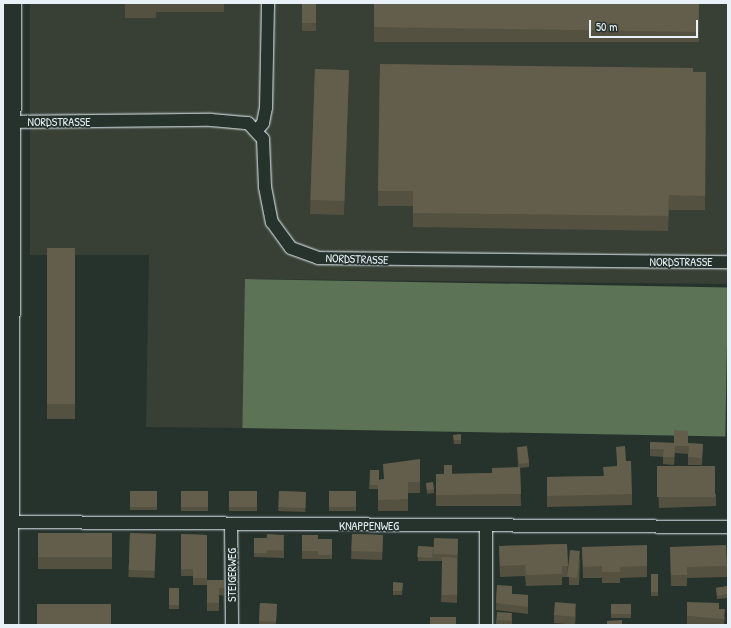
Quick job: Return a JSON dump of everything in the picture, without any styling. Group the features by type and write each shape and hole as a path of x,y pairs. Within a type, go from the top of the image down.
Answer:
{"street":[{"path":"9,625 10,522 7,352 8,122 12,3"},
{"path":"257,130 263,123 266,108 268,3"},
{"name":"NORDSTRASSE","path":"8,122 228,120 248,123 257,130 265,152 265,187 272,222 281,238 304,254 338,260 728,262"},
{"name":"KNAPPENWEG","path":"10,522 486,527 728,527"},
{"name":"STEIGERWEG","path":"231,525 232,625"},
{"path":"486,527 486,625"}],"shaded area":[{"path":"30,3 728,3 728,284 245,279 247,428 146,427 149,255 30,255"}],"green space":[{"path":"245,279 728,287 725,436 242,428"}],"building":[{"path":"125,3 156,3 156,4"},
{"path":"302,3 316,3 316,23 302,23"},
{"path":"374,3 699,3 698,32 374,27"},
{"path":"380,64 693,68 693,72 706,72 705,196 669,195 668,216 413,213 413,191 378,191"},
{"path":"315,69 349,70 344,201 310,200"},
{"path":"47,248 75,248 75,404 47,404"},
{"path":"674,430 688,431 688,443 703,444 702,458 688,457 689,446 675,446 674,457 663,457 664,449 650,449 650,442 674,443"},
{"path":"461,434 461,440 454,440 453,435"},
{"path":"527,446 529,463 519,464 517,447"},
{"path":"625,446 626,461 617,462 616,447"},
{"path":"420,459 420,482 408,482 408,499 378,500 378,480 384,479 383,464"},
{"path":"617,461 631,461 632,494 547,496 547,477 604,476 603,467 617,466"},
{"path":"444,465 452,465 452,474 492,473 492,468 520,467 521,494 436,495 436,474 444,474"},
{"path":"657,466 715,466 715,497 657,497"},
{"path":"370,470 379,470 379,485 370,485"},
{"path":"433,482 434,489 427,490 426,483"},
{"path":"130,491 157,491 157,507 130,507"},
{"path":"181,491 208,491 208,507 181,507"},
{"path":"229,491 257,491 257,507 229,507"},
{"path":"279,491 306,492 305,508 278,507"},
{"path":"329,491 356,491 356,507 329,507"},
{"path":"38,533 112,533 112,557 38,557"},
{"path":"130,533 156,534 155,571 129,570"},
{"path":"181,534 207,535 207,578 193,578 193,569 181,569"},
{"path":"267,534 284,535 283,551 266,550"},
{"path":"352,534 383,535 382,552 351,551"},
{"path":"302,535 318,535 318,551 302,551"},
{"path":"254,538 267,538 267,553 254,553"},
{"path":"434,538 458,539 457,555 433,554"},
{"path":"318,539 332,539 332,555 318,555"},
{"path":"567,544 568,566 562,566 562,574 526,575 525,565 500,566 499,546"},
{"path":"647,545 647,566 620,567 620,572 602,572 602,566 583,567 582,547"},
{"path":"726,545 727,566 687,567 687,575 671,575 670,547"},
{"path":"418,546 433,547 432,558 417,557"},
{"path":"570,550 580,551 577,578 567,577"},
{"path":"442,557 457,558 457,566 442,566"},
{"path":"442,566 457,566 457,595 442,595"},
{"path":"651,574 658,574 658,592 651,592"},
{"path":"207,580 224,580 224,588 219,588 219,603 207,603"},
{"path":"393,582 403,583 402,591 393,591"},
{"path":"497,585 512,586 512,594 528,595 528,607 496,603"},
{"path":"728,586 728,594 717,596 716,588"},
{"path":"169,588 179,588 179,605 169,605"},
{"path":"555,602 576,604 575,617 554,615"},
{"path":"687,602 719,603 719,609 725,609 724,619 687,616"},
{"path":"260,603 277,604 276,622 259,621"},
{"path":"37,604 111,604 111,625 37,625"},
{"path":"611,604 631,604 631,614 611,614"},
{"path":"497,612 512,613 511,621 496,620"},
{"path":"430,617 456,617 456,625 430,625"},
{"path":"622,620 622,625 607,625 607,621"}]}
